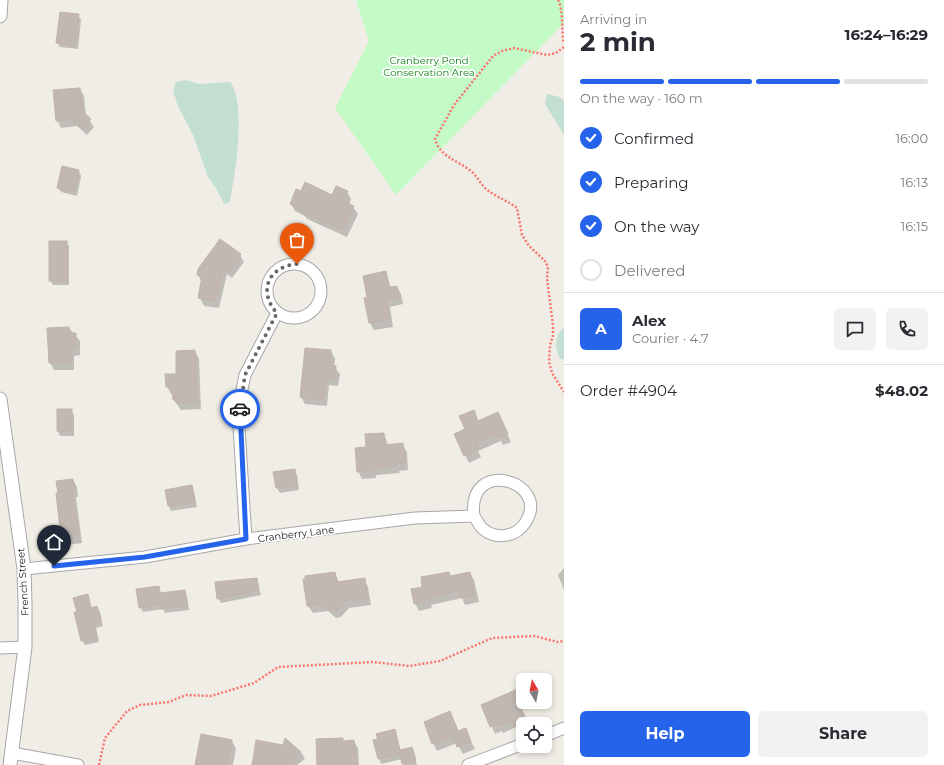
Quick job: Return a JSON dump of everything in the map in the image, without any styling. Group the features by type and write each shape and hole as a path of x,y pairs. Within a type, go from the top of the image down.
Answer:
{"street":[{"path":"0,16 1,0"},
{"path":"297,264 306,266 319,279 322,288 318,306 307,315 294,319 277,313 271,306 267,294 269,281 273,273 280,268 297,264"},
{"path":"246,539 239,427 240,399 245,375 277,313"},
{"name":"French Street","path":"0,399 24,569 25,648 11,759"},
{"path":"495,480 507,480 516,483 523,489 528,499 530,509 528,519 522,527 513,534 503,536 492,534 482,528 474,516 473,507 475,497 483,487 495,480"},
{"name":"Cranberry Lane","path":"24,569 145,557 246,539 415,518 474,516"},
{"path":"0,648 25,648"},
{"path":"552,733 564,728"},
{"path":"468,765 516,747"},
{"path":"11,759 78,765"}],"path":[{"path":"558,0 562,5 561,34 564,44"},
{"path":"564,47 556,53 547,55 514,48 502,51 493,56 454,105 434,139 442,154 472,172 486,188 497,196 506,199 517,208 522,235 529,246 546,262 548,267 546,278 553,326 549,362 552,373 564,392"},
{"path":"99,765 105,738 127,711 140,706 169,702 186,695 211,696 254,683 278,667 372,662 409,666 440,661 492,638 534,636 558,642 564,641"}],"green space":[{"name":"Cranberry Pond Conservation Area","path":"356,0 564,0 564,23 396,195 335,108 369,41"},
{"path":"186,80 199,84 230,82 235,92 239,122 237,158 230,202 224,204 216,188 208,177 193,135 178,106 173,91 176,82"},
{"path":"547,94 560,97 564,101 564,135 545,104"},
{"path":"564,327 564,360 559,358 556,341 558,334"}],"building":[{"path":"60,12 79,14 75,45 56,43"},
{"path":"80,88 83,112 91,119 83,129 72,119 56,121 53,90"},
{"path":"62,166 79,170 74,192 57,188"},
{"path":"305,182 332,195 336,186 348,191 343,201 354,206 343,230 301,212 302,210 290,204 296,189 301,191"},
{"path":"220,239 241,254 228,272 223,268 215,301 198,298 202,276 197,275 198,269"},
{"path":"49,241 67,241 67,281 49,281"},
{"path":"386,271 389,287 397,286 399,297 386,299 389,319 369,323 364,298 367,297 363,276"},
{"path":"69,327 70,333 76,333 76,348 70,348 71,362 49,363 47,328"},
{"path":"305,348 331,350 330,365 336,366 335,379 325,378 323,399 300,397"},
{"path":"195,350 197,402 176,403 176,400 173,400 172,387 166,387 165,374 176,374 176,351"},
{"path":"57,409 72,409 72,431 57,431"},
{"path":"474,410 478,421 498,412 508,434 498,438 496,434 475,443 478,450 464,456 454,434 465,429 459,416"},
{"path":"384,433 385,445 403,443 405,463 396,464 396,466 372,468 372,470 357,472 355,448 366,447 365,434"},
{"path":"295,469 297,485 276,488 273,472"},
{"path":"73,479 75,490 72,490 78,535 61,538 56,481"},
{"path":"192,485 195,502 168,506 165,490"},
{"path":"335,572 337,582 365,578 367,597 345,601 337,610 332,611 323,604 307,606 303,579 305,579 305,576"},
{"path":"449,572 450,576 470,572 475,595 460,598 459,591 428,597 429,601 414,604 411,589 422,587 421,577"},
{"path":"257,578 259,590 217,599 215,582"},
{"path":"159,586 160,593 185,590 187,605 161,609 161,604 139,608 136,589"},
{"path":"88,594 91,608 97,606 101,621 94,623 97,637 81,641 74,612 77,612 73,598"},
{"path":"516,690 516,709 522,709 525,717 516,717 516,721 513,722 512,720 498,726 497,724 490,727 481,705"},
{"path":"450,711 458,731 466,728 471,742 457,747 453,736 432,744 424,722"},
{"path":"395,729 400,750 412,747 416,760 402,764 400,754 378,759 373,740 378,739 376,734"},
{"path":"201,734 232,740 227,765 215,763 215,765 195,765"},
{"path":"285,738 301,752 294,756 293,765 252,765 256,740 283,745"},
{"path":"343,738 343,741 354,740 356,765 317,765 316,739"}],"way so far":[{"path":"240,409 240,399 245,375 255,353 277,313 267,298 269,281 273,273 280,268 288,264 297,264"}],"route":[{"path":"54,566 145,557 246,539 239,427 240,409"}]}
